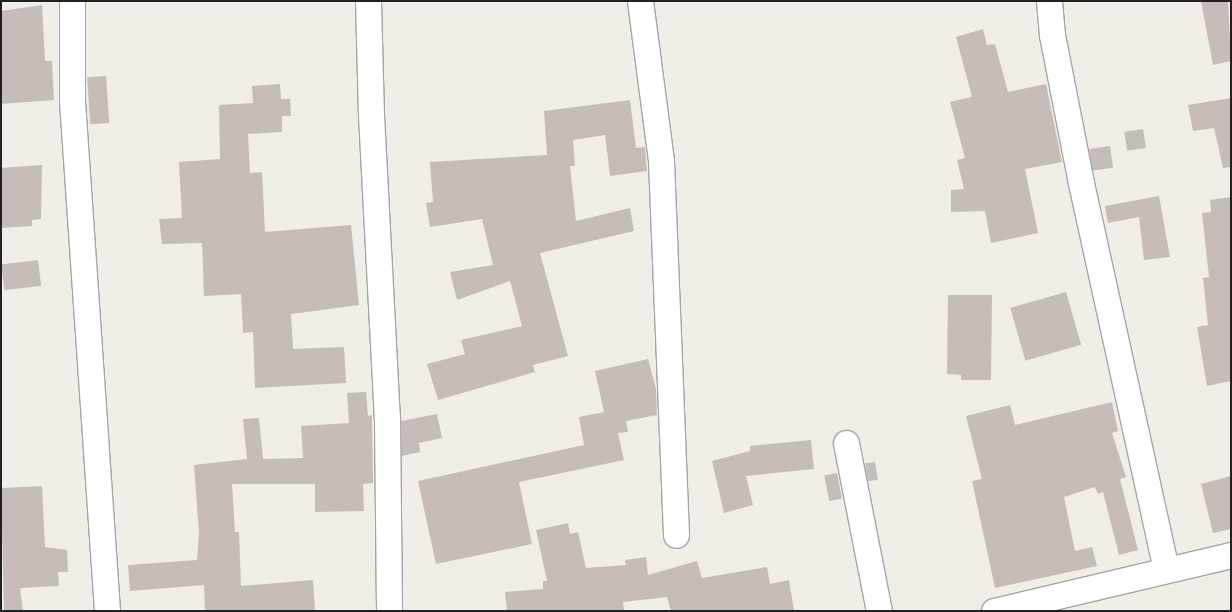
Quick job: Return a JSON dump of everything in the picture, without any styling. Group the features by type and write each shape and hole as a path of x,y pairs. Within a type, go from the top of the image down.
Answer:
{"street":[{"path":"72,1 72,101 107,611"},
{"path":"368,1 370,115 387,418 389,611"},
{"path":"640,1 661,161 676,535"},
{"path":"1049,1 1052,35 1081,183 1166,570"},
{"path":"846,443 879,611"},
{"path":"994,611 1231,555"}],"building":[{"path":"1201,1 1228,1 1231,61 1213,65"},
{"path":"42,5 45,61 52,61 54,100 1,104 1,11"},
{"path":"983,29 987,45 995,44 1008,92 1046,84 1062,162 1025,169 1038,233 991,243 985,211 951,212 951,190 964,189 957,160 965,158 950,102 972,97 956,37"},
{"path":"106,76 109,123 90,124 87,77"},
{"path":"280,84 281,99 290,99 291,116 282,116 282,132 248,134 250,173 262,172 265,232 351,225 359,305 291,314 293,349 344,347 346,383 255,388 253,332 243,333 241,294 204,296 202,243 162,244 159,219 182,218 179,162 220,159 219,105 253,103 252,86"},
{"path":"1231,98 1231,167 1223,168 1214,128 1193,131 1188,105"},
{"path":"630,100 636,148 645,147 647,171 610,176 605,135 573,140 575,166 570,166 576,221 630,208 634,231 540,253 568,356 533,365 535,372 438,400 427,364 465,354 461,340 522,326 510,281 457,300 450,272 493,265 482,219 430,227 426,203 433,202 430,162 547,155 544,111"},
{"path":"1143,129 1146,148 1127,151 1124,132"},
{"path":"1110,146 1113,168 1092,171 1089,149"},
{"path":"42,165 41,219 32,220 32,226 1,228 1,168"},
{"path":"1159,196 1170,257 1144,260 1139,217 1108,223 1105,206"},
{"path":"1231,197 1231,381 1207,386 1197,327 1208,325 1203,278 1209,277 1202,213 1211,212 1210,200"},
{"path":"38,260 41,286 4,290 1,265"},
{"path":"1066,292 1081,345 1025,361 1010,308"},
{"path":"948,295 992,295 991,380 961,380 961,375 947,374"},
{"path":"648,359 656,389 657,415 626,421 628,432 618,433 624,460 519,482 532,544 436,564 418,481 584,445 579,417 604,412 595,371"},
{"path":"366,392 368,416 372,415 373,483 363,484 364,511 315,512 315,484 232,484 235,532 239,532 241,586 313,580 315,611 205,611 204,585 130,591 128,565 197,560 199,533 194,465 247,459 243,419 259,418 263,459 303,458 301,426 349,423 347,393"},
{"path":"1112,402 1118,431 1112,433 1126,477 1120,479 1138,550 1119,555 1103,492 1098,494 1095,487 1064,497 1075,551 1092,547 1097,566 995,588 972,481 982,479 966,416 1010,405 1015,425"},
{"path":"437,414 442,438 419,443 420,452 402,456 401,421"},
{"path":"811,440 814,469 746,476 753,505 724,513 712,461 750,451 750,446"},
{"path":"875,462 878,480 868,481 865,464"},
{"path":"837,473 842,499 829,501 824,475"},
{"path":"1231,476 1231,529 1213,533 1201,484"},
{"path":"42,486 45,547 67,550 68,572 58,572 59,586 20,588 23,611 4,611 1,488"},
{"path":"568,523 570,534 578,532 586,568 626,565 625,560 646,557 648,575 697,561 702,578 767,567 770,584 789,580 794,611 671,611 667,597 623,602 624,611 507,611 505,592 543,589 543,581 547,581 536,530"}]}
